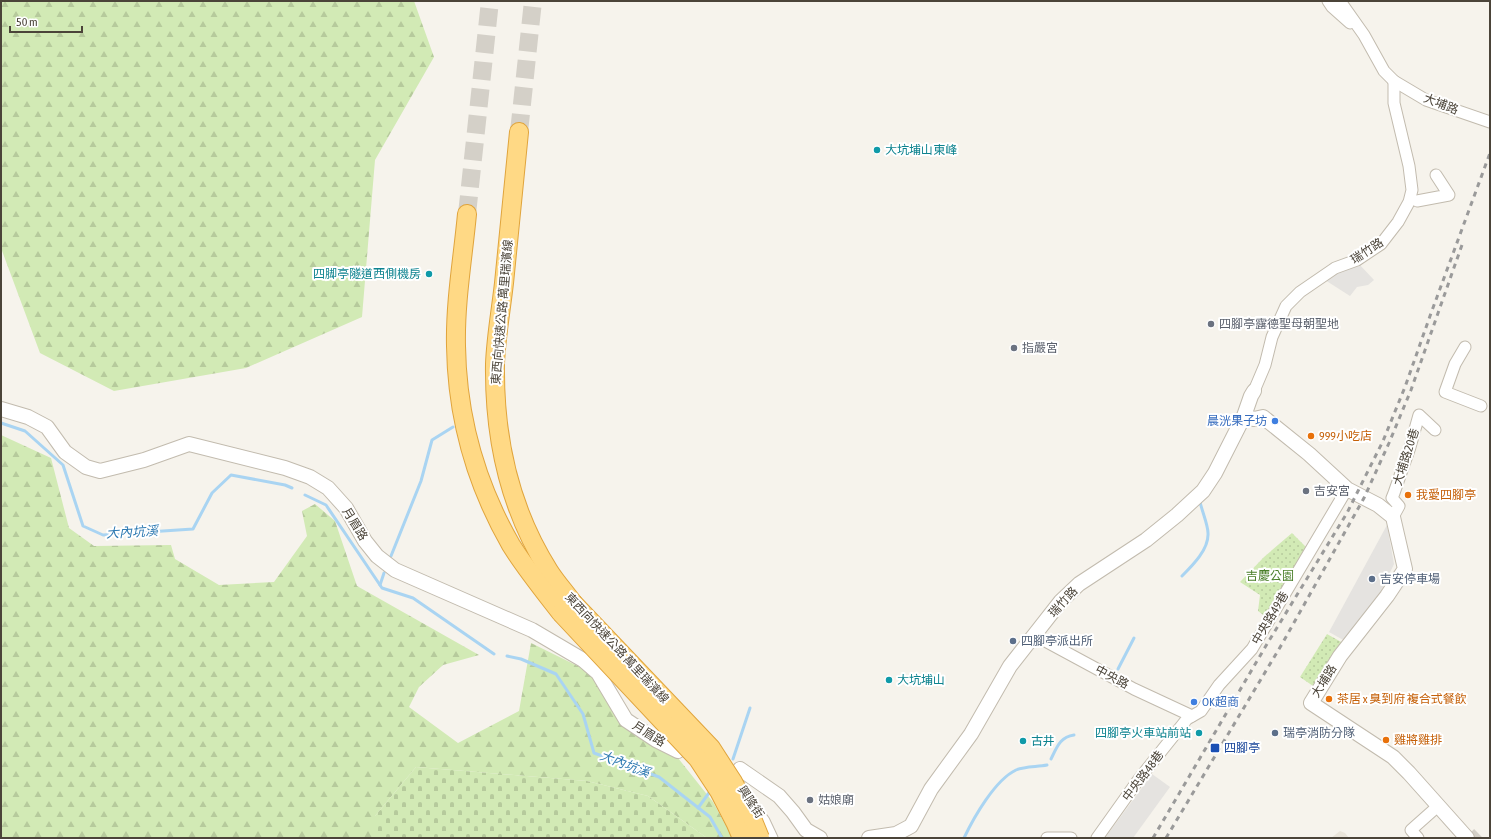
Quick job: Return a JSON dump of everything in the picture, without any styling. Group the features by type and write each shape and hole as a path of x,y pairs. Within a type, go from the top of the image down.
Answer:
{"highway":[{"name":"東西向快速公路 萬里瑞濱線","path":"519,132 495,362 499,438 506,472 521,516 533,543 550,572 567,608 698,759 719,791 742,838"},
{"name":"東西向快速公路 萬里瑞濱線","path":"467,214 457,311 456,346 458,390 465,428 475,464 488,500 511,545 534,579 567,608 711,748 733,782 751,816 760,838"}],"street":[{"path":"1328,1 1332,7 1364,35"},
{"path":"1340,1 1364,35 1384,71 1394,82"},
{"name":"大埔路","path":"1394,82 1426,100 1490,122"},
{"name":"瑞竹路","path":"869,838 896,834 911,826 931,789 971,734 1010,666 1061,601 1079,584 1146,540 1177,515 1203,491 1215,473 1244,416 1265,365 1272,337 1286,306 1300,292 1335,268 1357,260 1381,244 1398,222 1409,202 1412,190 1410,174 1394,103 1394,82"},
{"path":"1418,201 1449,195 1436,175"},
{"path":"1465,347 1455,364 1446,392 1481,406"},
{"path":"1254,391 1263,417 1304,449 1352,492 1378,505 1393,517"},
{"name":"月眉路","path":"1,409 28,418 47,427 65,452 86,467 100,471 144,460 189,444 285,468 310,477 328,488 342,503 365,541 377,556 395,570 532,630 583,660 598,673 626,720 656,740 678,751"},
{"name":"大埔路20巷","path":"1393,517 1398,506 1392,498 1419,415 1436,430"},
{"path":"1244,416 1254,420 1263,417"},
{"name":"中央路49巷","path":"1192,716 1201,711 1219,685 1252,648 1352,492"},
{"name":"大埔路","path":"1393,517 1405,569 1387,596 1340,656 1311,702 1393,757 1467,838"},
{"name":"中央路","path":"1034,635 1134,689 1192,716"},
{"name":"中央路48巷","path":"1097,838 1139,779 1187,719 1192,716"},
{"path":"734,768 780,796 806,830 820,838"},
{"name":"興隆街","path":"734,768 772,838"},
{"path":"1418,838 1411,830 1438,806"},
{"path":"1047,838 1071,838"}],"shaded area":[{"path":"1358,263 1374,280 1368,285 1357,287 1350,296 1325,280 1339,270"},
{"name":"吉安停車場","path":"1387,525 1394,564 1380,594 1345,641 1329,632"},
{"path":"1152,774 1170,787 1133,838 1105,838"},
{"path":"1340,831 1345,833 1349,838 1331,838"}],"green space":[{"path":"1,1 414,1 434,57 375,160 362,317 246,368 114,391 40,353 1,248"},
{"path":"1,435 51,458 69,528 94,546 171,545 175,559 219,585 274,582 307,536 302,511 315,504 335,521 357,586 479,655 443,665 419,687 409,707 458,743 519,711 531,643 594,674 622,722 674,753 713,802 733,838 707,838 648,796 587,781 416,767 375,816 375,838 1,838"},
{"name":"吉慶公園","path":"1292,533 1307,548 1266,617 1258,611 1260,595 1240,582 1264,557"},
{"path":"1327,634 1343,643 1313,686 1300,677"},
{"path":"416,767 587,781 648,796 707,838 375,838 375,816"}],"waterway":[{"name":"大內坑溪","path":"1,423 25,431 63,465 83,526 103,535 193,529 212,493 231,475 285,485 292,488"},
{"path":"391,556 421,481 432,440 453,427"},
{"name":"大內坑溪","path":"305,495 326,505 382,588 413,598 494,654"},
{"path":"1182,576 1200,556 1208,539 1207,526 1200,502"},
{"path":"380,585 384,573"},
{"path":"1118,669 1134,638"},
{"name":"大內坑溪","path":"507,656 521,659 556,674 583,714 594,753 659,777 710,817 722,838"},
{"path":"733,759 750,708"},
{"path":"1051,759 1062,740 1074,735"},
{"path":"964,838 973,820 1000,782 1016,770 1027,767 1047,765"},
{"path":"698,808 711,790"}],"tunnel":[{"path":"467,214 490,1"},
{"path":"519,132 533,1"},
{"path":"1473,838 1478,833"}],"railway":[{"path":"1153,838 1267,644 1347,513 1383,441 1405,387 1490,153"},
{"path":"1166,838 1282,644 1364,498 1411,390 1463,242"}],"place":[{"name":"大坑埔山東峰","path":"877,150"},
{"name":"四脚亭隧道西側機房","path":"429,274"},
{"name":"四腳亭露德聖母朝聖地","path":"1211,324"},
{"name":"指嚴宮","path":"1014,348"},
{"name":"晨洸果子坊","path":"1275,421"},
{"name":"999小吃店","path":"1311,436"},
{"name":"吉安宮","path":"1306,491"},
{"name":"我愛四腳亭","path":"1408,495"},
{"name":"吉安停車場","path":"1372,579"},
{"name":"四腳亭派出所","path":"1013,641"},
{"name":"大坑埔山","path":"889,680"},
{"name":"茶居 x 臭到府 複合式餐飲","path":"1329,699"},
{"name":"OK超商","path":"1194,702"},
{"name":"四腳亭火車站前站","path":"1199,733"},
{"name":"瑞亭消防分隊","path":"1275,733"},
{"name":"雞將雞排","path":"1386,740"},
{"name":"古井","path":"1023,741"},
{"name":"四腳亭","path":"1215,748"},
{"name":"姑娘廟","path":"810,800"}]}
